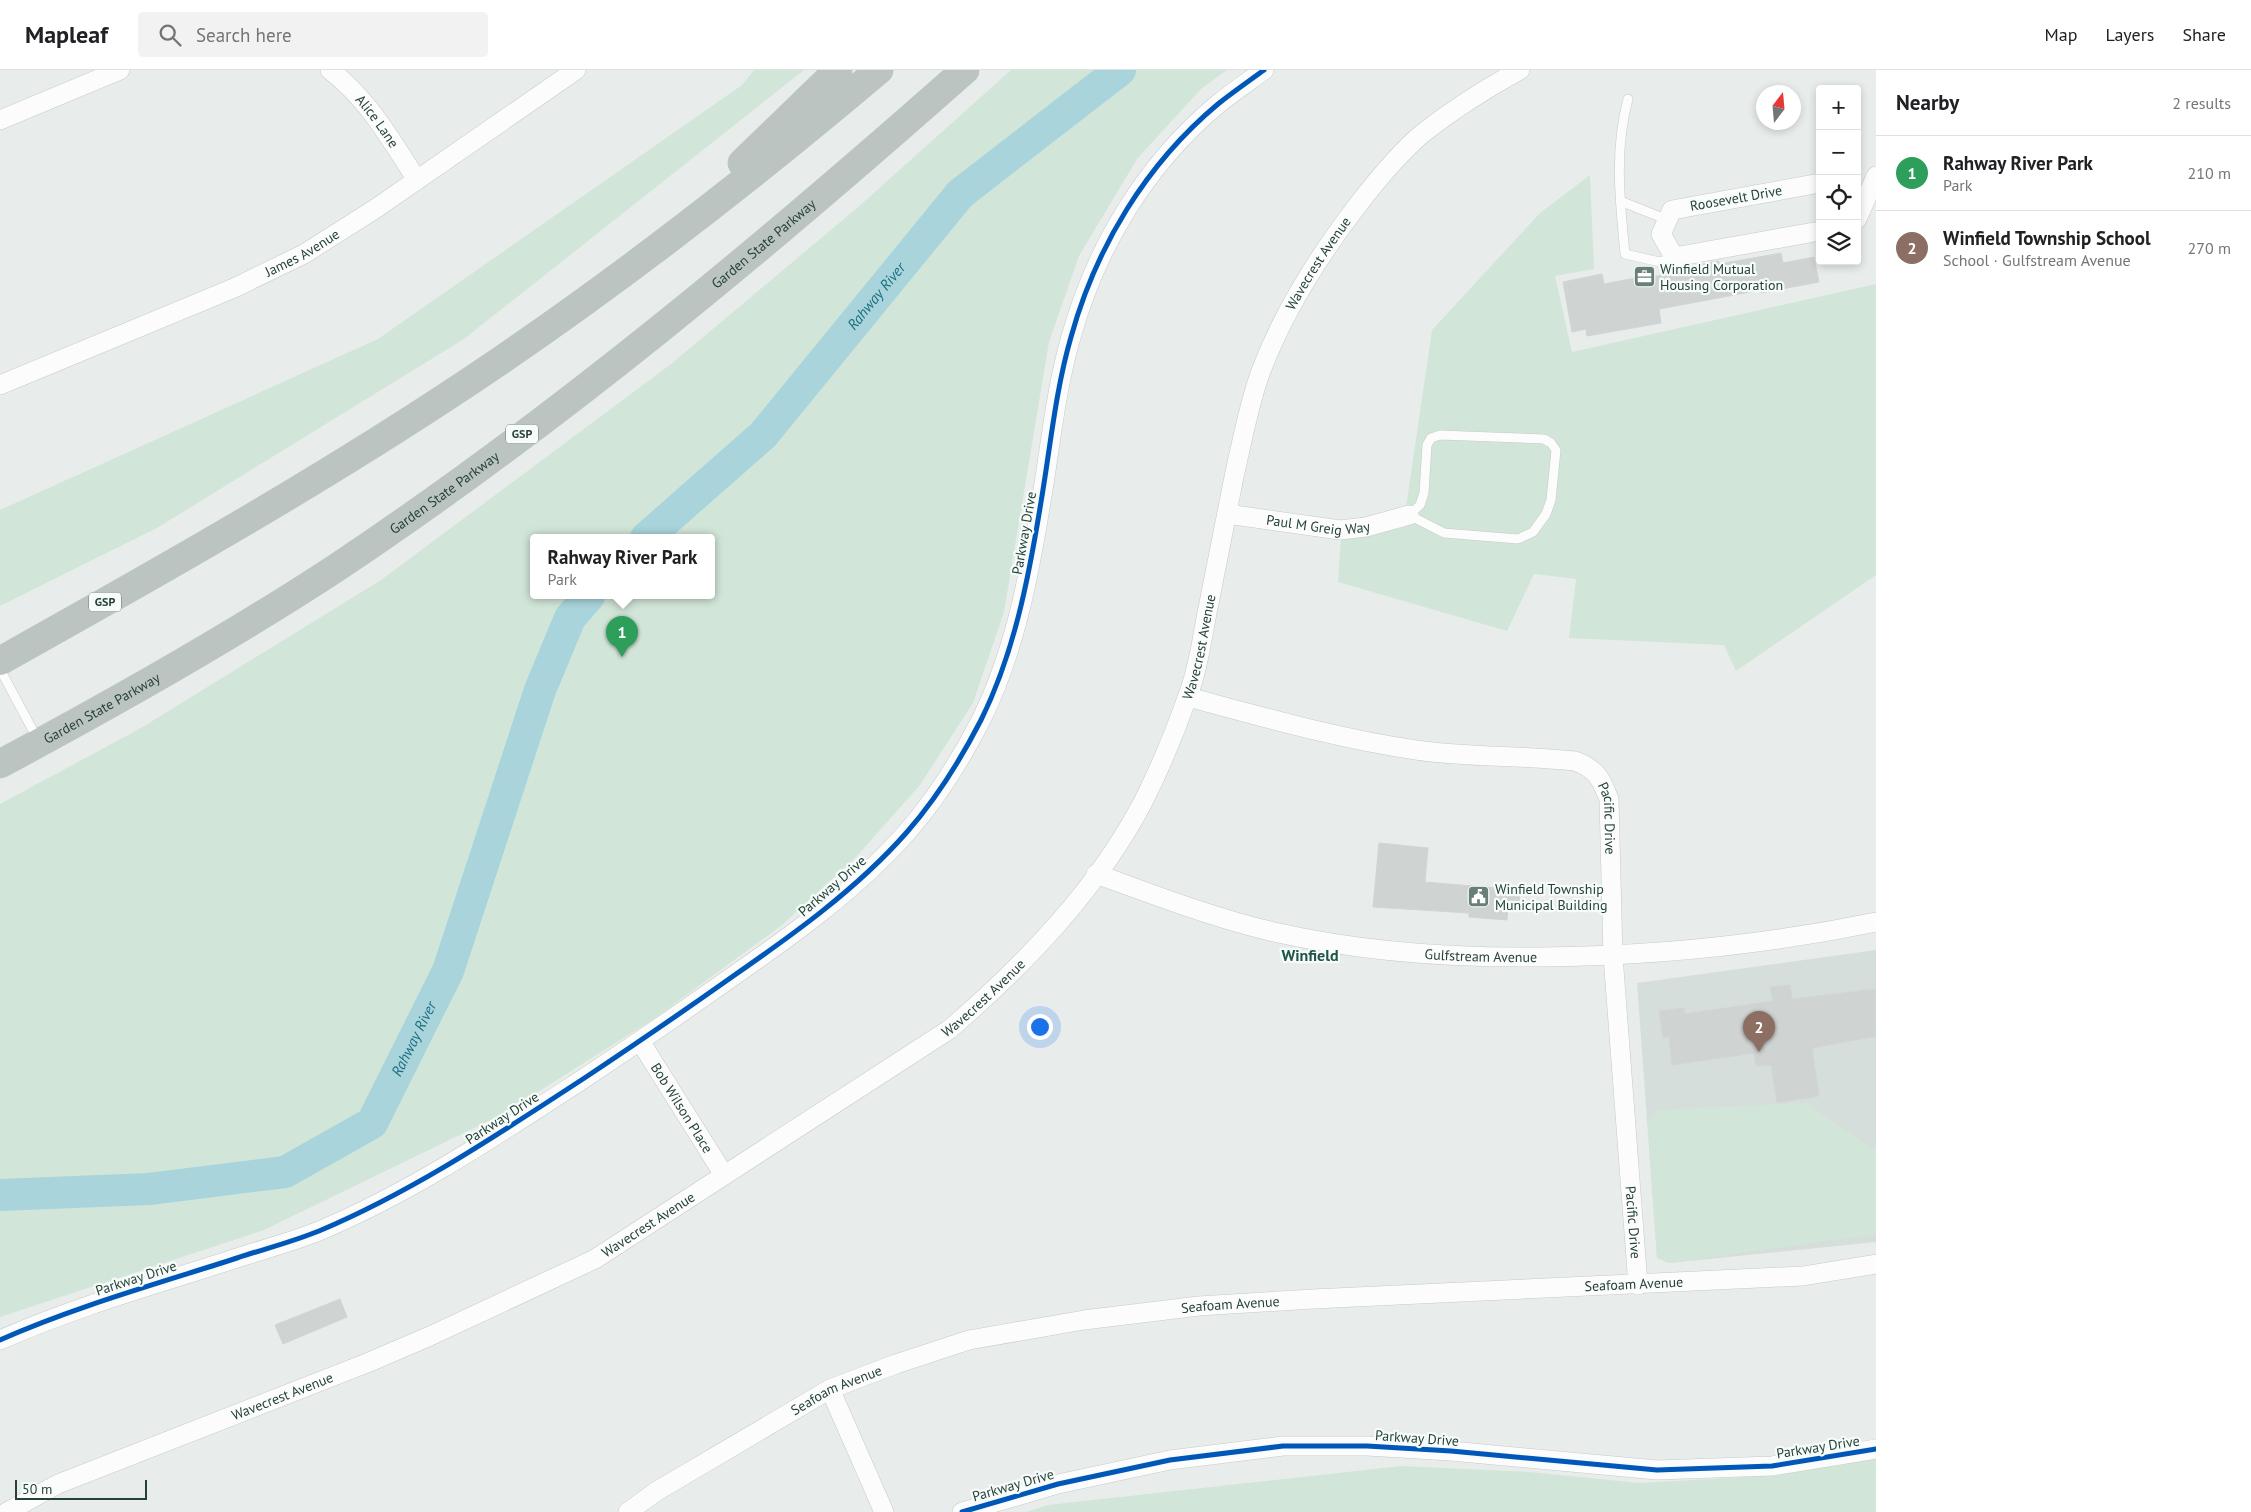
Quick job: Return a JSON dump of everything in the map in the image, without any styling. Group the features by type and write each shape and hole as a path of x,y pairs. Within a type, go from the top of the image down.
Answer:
{"highway":[{"path":"600,291 687,215 838,70"},
{"name":"GSP","path":"0,661 152,576 329,472 494,365 600,291 706,212 879,70"},
{"name":"Garden State Parkway","path":"0,764 241,628 335,568 442,494 644,340 802,210 964,70"}],"street":[{"path":"0,120 120,70"},
{"name":"Alice Lane","path":"330,70 367,104 417,180"},
{"name":"James Avenue","path":"0,385 274,270 330,238 576,70"},
{"name":"Parkway Drive","path":"0,1340 94,1303 317,1232 392,1196 459,1159 640,1041 781,943 835,900 906,833 939,790 979,724 1008,655 1027,581 1070,338 1082,302 1104,249 1129,205 1180,141 1217,105 1264,70"},
{"name":"Wavecrest Avenue","path":"7,1512 58,1484 367,1363 595,1259 950,1029 1002,983 1039,945 1074,904 1120,840 1144,800 1188,697 1198,659 1249,413 1260,373 1292,303 1320,256 1384,172 1421,135 1474,95 1520,70"},
{"name":"Roosevelt Drive","path":"1668,220 1672,210 1816,184"},
{"path":"1861,206 1867,186"},
{"path":"1668,220 1661,234 1674,257 1816,232"},
{"name":"Paul M Greig Way","path":"1227,514 1340,530 1366,527 1409,515"},
{"name":"Pacific Drive","path":"1188,697 1288,724 1408,749 1575,761 1590,766 1601,779 1609,799 1613,956 1638,1285"},
{"name":"Gulfstream Avenue","path":"1096,874 1204,913 1273,932 1342,946 1413,954 1476,957 1613,956 1732,945 1876,922"},
{"name":"Bob Wilson Place","path":"640,1041 724,1175"},
{"name":"Seafoam Avenue","path":"628,1512 657,1491 830,1389 896,1364 969,1340 1084,1320 1199,1306 1803,1276 1876,1264"},
{"path":"830,1389 884,1512"},
{"name":"Parkway Drive","path":"962,1512 1058,1484 1170,1460 1283,1446 1367,1446 1451,1451 1657,1470 1772,1466 1876,1449"}],"lane":[{"path":"1628,99 1622,122 1618,161 1625,254 1660,262 1674,257"},
{"path":"1620,201 1668,220"},
{"path":"1440,435 1544,439 1551,442 1556,450 1551,500 1546,514 1533,532 1518,539 1444,533 1409,515 1420,505 1424,493 1427,445 1431,438 1440,435"},
{"path":"0,669 39,743"}],"shaded area":[{"path":"1876,950 1876,1242 1669,1263 1657,1258 1637,983"}],"green space":[{"path":"754,70 804,70 464,339 157,528 0,606 0,510 378,339 742,85"},
{"path":"1011,70 1227,70 1201,89 1137,159 1079,256 1049,342 1004,612 973,703 920,785 857,856 782,925 655,1018 505,1113 264,1230 0,1317 0,804 141,728 381,580 671,364 857,208"},
{"path":"1590,175 1594,269 1555,276 1572,352 1876,284 1876,575 1736,671 1724,645 1569,638 1576,579 1534,574 1507,631 1338,582 1341,538 1403,528 1432,330 1540,213"},
{"path":"1806,1103 1870,1147 1876,1147 1876,1234 1669,1263 1657,1258 1648,1121 1659,1110"},
{"path":"1876,1453 1876,1512 1026,1512 1048,1505 1401,1466 1530,1472 1640,1483 1745,1477 1843,1465"}],"building":[{"path":"1781,253 1783,263 1814,257 1819,282 1761,293 1761,290 1659,309 1661,323 1587,336 1586,329 1572,332 1563,282 1602,274 1604,284 1635,278 1634,272 1651,269 1652,277 1693,269 1692,266 1719,261 1719,264"},
{"path":"1379,843 1428,848 1425,882 1520,890 1519,904 1508,904 1507,920 1469,917 1469,913 1373,907"},
{"path":"1790,985 1792,999 1876,989 1876,1036 1812,1048 1819,1096 1777,1103 1771,1065 1756,1066 1754,1053 1672,1065 1669,1037 1663,1038 1659,1011 1684,1008 1685,1014 1773,1001 1770,987"},
{"path":"340,1299 347,1317 283,1344 275,1325"}],"waterway":[{"name":"Rahway River","path":"651,534 763,435 960,194 1120,70"},
{"name":"Rahway River","path":"0,1195 149,1189 285,1172 372,1123 448,971 540,690 570,618 586,599"}],"cycle path":[{"path":"0,1340 58,1316 309,1235 389,1198 489,1140 675,1017 799,929 845,893 887,853 907,832 938,792 965,749 993,695 1011,643 1025,589 1065,358 1094,271 1127,209 1146,180 1168,153 1218,104 1264,70"},
{"path":"962,1512 1058,1484 1170,1460 1283,1446 1367,1446 1451,1451 1657,1470 1772,1466 1876,1449"}],"place":[{"name":"Winfield Mutual Housing Corporation","path":"1644,277"},
{"name":"Rahway River Park","path":"622,657"},
{"name":"Winfield Township Municipal Building","path":"1479,897"},
{"name":"Winfield Township School","path":"1759,1052"}],"district":[{"name":"Winfield","path":"1310,955"}]}
